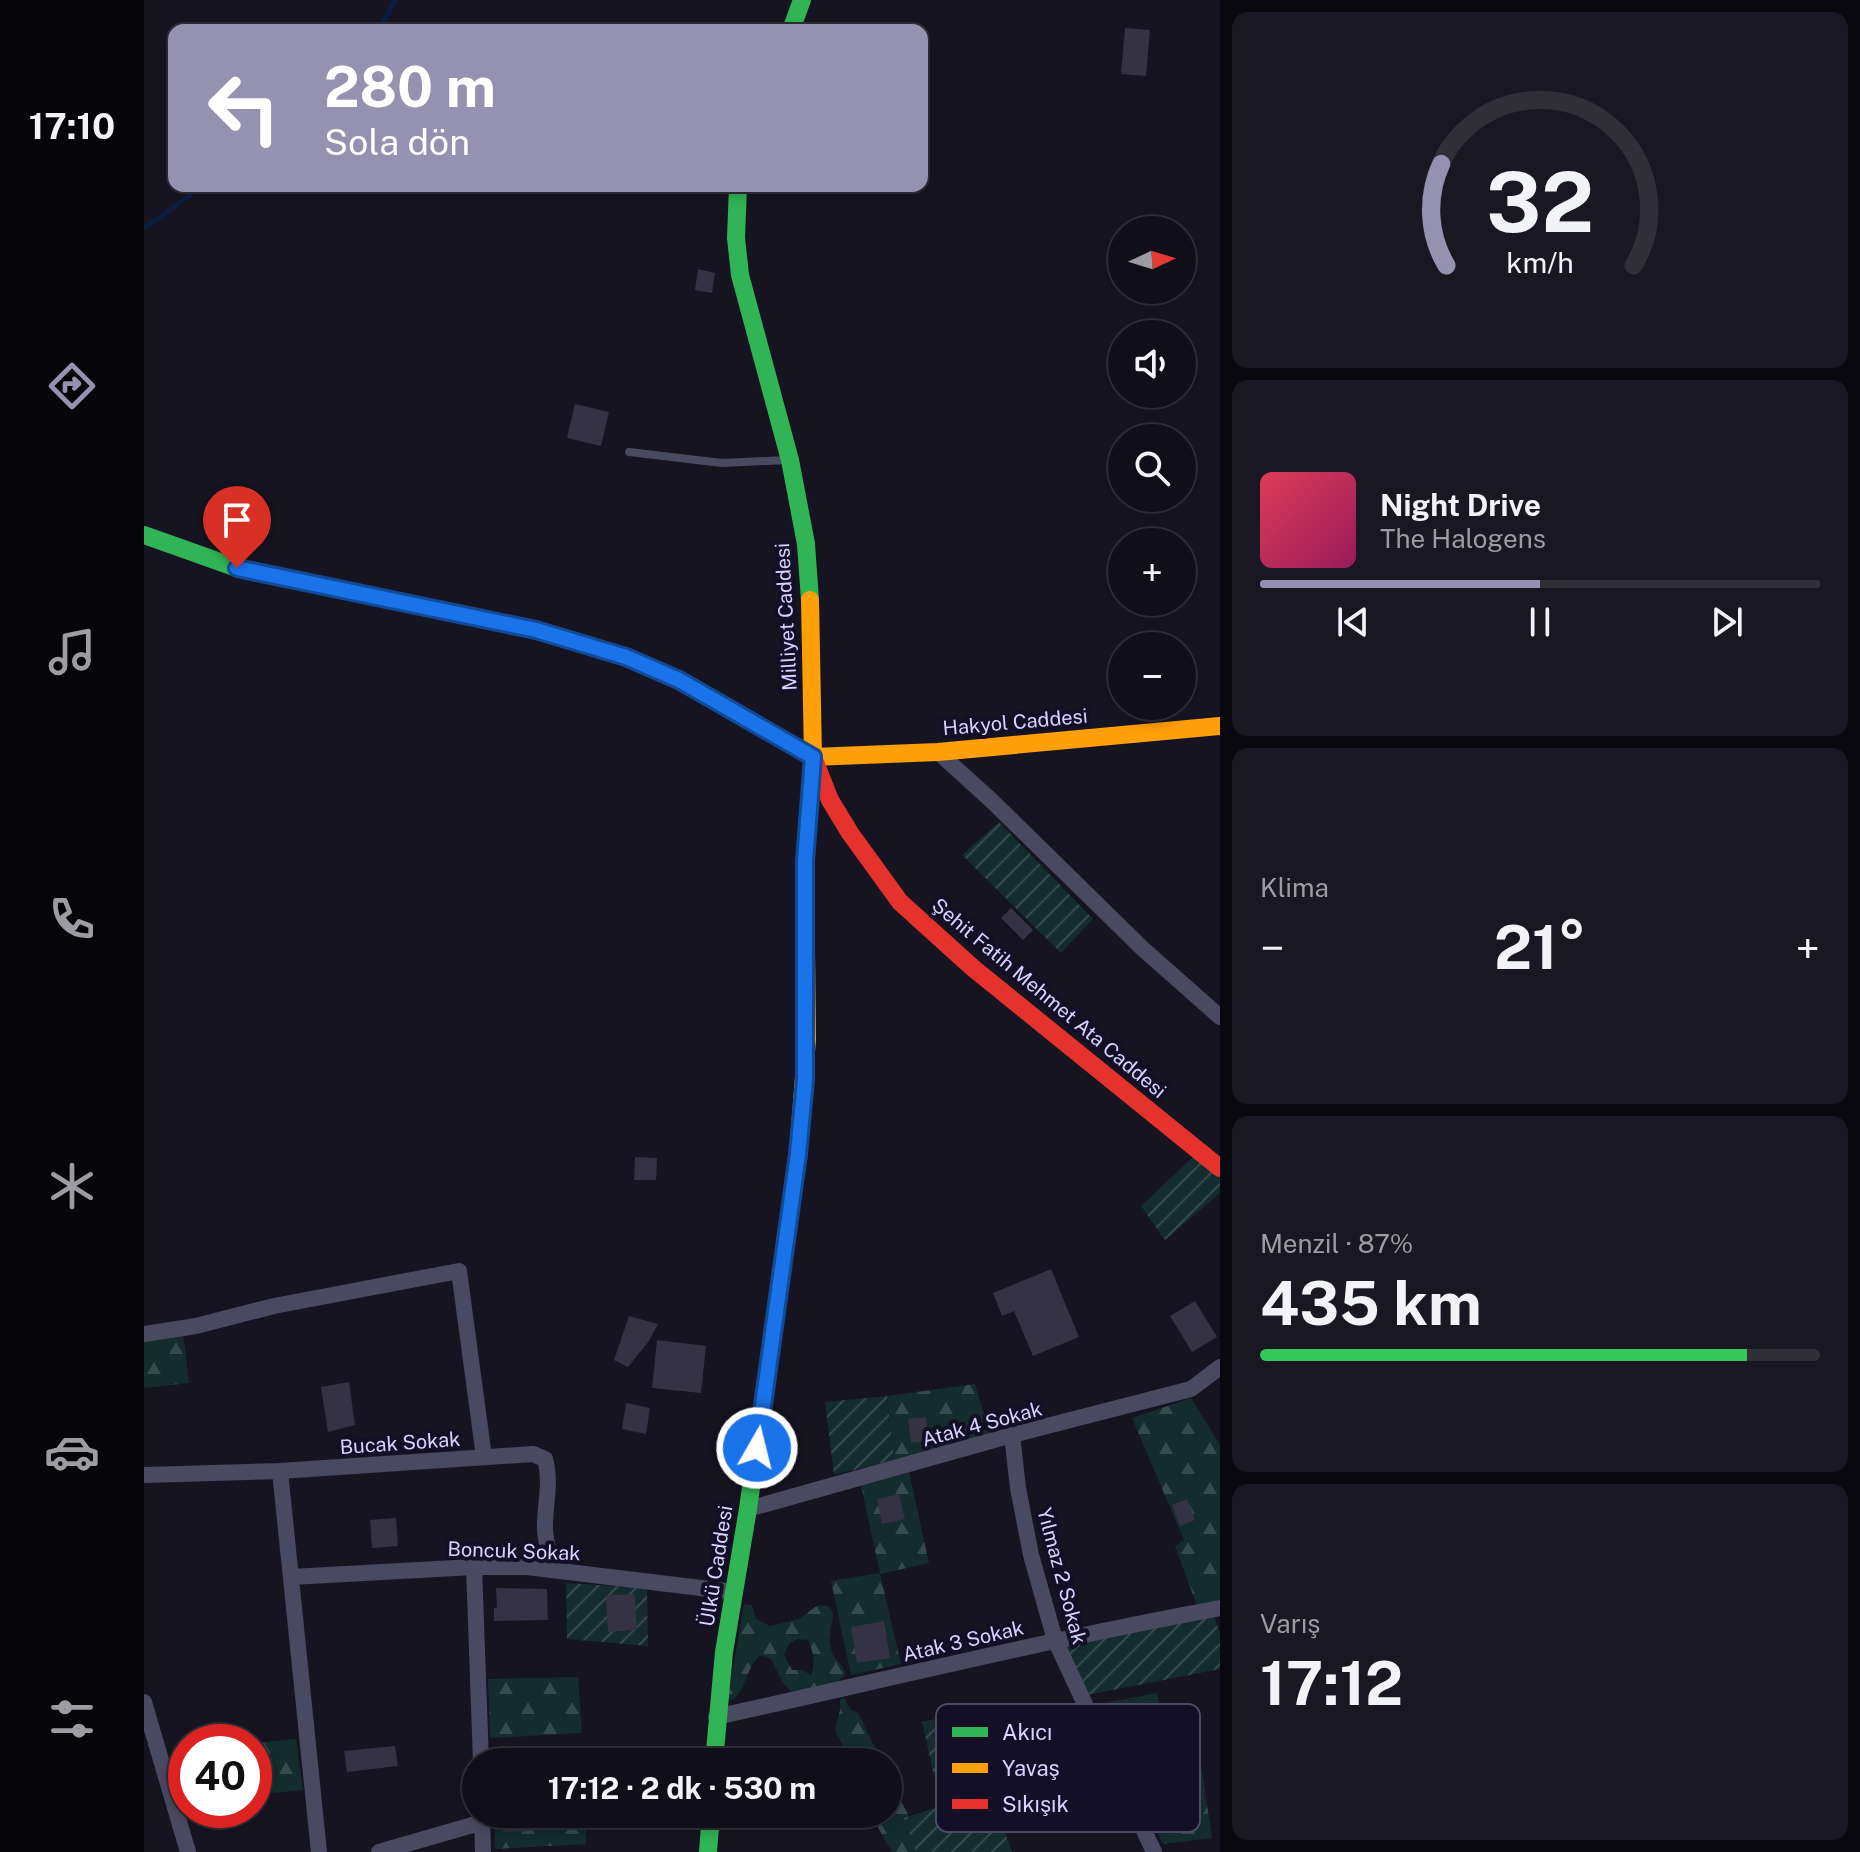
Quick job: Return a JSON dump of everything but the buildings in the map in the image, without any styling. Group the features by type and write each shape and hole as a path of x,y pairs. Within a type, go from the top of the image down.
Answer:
{"street":[{"path":"793,24 802,0"},
{"name":"Milliyet Caddesi","path":"738,192 736,238 740,275 801,512 809,577 813,757"},
{"path":"144,535 237,568 536,630 626,657 679,680 813,757"},
{"name":"Hakyol Caddesi","path":"813,757 938,752 1220,726"},
{"path":"938,752 1142,948 1220,1017"},
{"name":"Şehit Fatih Mehmet Ata Caddesi","path":"813,757 830,800 900,902 919,921 1220,1168"},
{"name":"Ülkü Caddesi","path":"715,1748 716,1717 748,1509 804,1095 807,1039 805,861 813,757"},
{"path":"144,1334 459,1271 484,1457"},
{"name":"Atak 4 Sokak","path":"748,1509 1012,1435 1191,1389 1220,1367"},
{"name":"Yılmaz 2 Sokak","path":"1012,1435 1031,1555 1055,1640 1085,1704"},
{"name":"Bucak Sokak","path":"144,1475 280,1471 533,1454 545,1459 548,1471 545,1530 556,1569"},
{"path":"280,1471 319,1852"},
{"path":"474,1567 480,1748"},
{"name":"Boncuk Sokak","path":"291,1577 474,1567 556,1569 734,1592"},
{"name":"Atak 3 Sokak","path":"716,1717 1055,1640 1220,1608"},
{"path":"144,1702 188,1852"},
{"path":"379,1852 462,1825"},
{"path":"482,1828 483,1852"},
{"path":"708,1852 710,1828"},
{"name":"Yılmaz 2 Sokak","path":"1145,1832 1154,1852"}],"lane":[{"path":"629,452 722,463 790,460"}],"green space":[{"path":"999,822 1093,919 1061,953 962,855"},
{"path":"1195,1155 1220,1176 1220,1193 1165,1240 1141,1206"},
{"path":"183,1334 189,1383 144,1388 144,1339"},
{"path":"975,1384 990,1435 894,1460 887,1396"},
{"path":"887,1396 894,1460 834,1475 825,1402"},
{"path":"1191,1398 1220,1445 1220,1601 1197,1606 1175,1546 1184,1540 1132,1418"},
{"path":"909,1472 929,1563 880,1574 901,1664 851,1675 831,1581 880,1573 861,1485"},
{"path":"566,1583 647,1588 648,1646 567,1639"},
{"path":"744,1604 752,1605 756,1619 770,1626 799,1619 818,1605 828,1606 833,1611 830,1646 845,1675 833,1685 793,1693 783,1683 771,1659 761,1655 752,1665 738,1695 733,1700 728,1699","holes":["797,1639 808,1640 813,1657 811,1675 802,1670 792,1670 784,1655 789,1644"]},
{"path":"1214,1616 1220,1634 1220,1669 1087,1695 1065,1642"},
{"path":"578,1677 582,1733 490,1738 488,1679"},
{"path":"1157,1693 1160,1704 1099,1704"},
{"path":"844,1698 850,1709 858,1713 875,1748 844,1748 835,1730 840,1699"},
{"path":"936,1719 936,1784 922,1722"},
{"path":"296,1739 303,1790 272,1793 272,1741"},
{"path":"1200,1758 1212,1838 1163,1844 1157,1832 1200,1832"},
{"path":"902,1803 923,1852 892,1852 878,1828 902,1828"},
{"path":"936,1808 936,1832 1005,1832 1012,1852 916,1852 904,1818"},
{"path":"494,1828 585,1828 586,1844 495,1849"}],"waterway":[{"path":"382,24 395,0"},
{"path":"144,228 195,192"}],"traffic: fast":[{"path":"793,24 802,0"},
{"path":"738,192 736,238 740,275 790,460 806,544 810,600"},
{"path":"144,535 237,568 536,630 626,657 679,680 708,697"},
{"path":"715,1748 724,1652 748,1509 798,1153"},
{"path":"708,1852 710,1828"}],"traffic: slow":[{"path":"798,1153 807,1039 805,861 813,757 810,600"},
{"path":"813,757 938,752 1220,726"}],"traffic: jam":[{"path":"708,697 813,757 830,800 900,902 973,968 1220,1168"}],"route":[{"path":"237,568 536,630 593,646 679,680 813,757 805,861 805,1080 798,1154 757,1448"}]}
